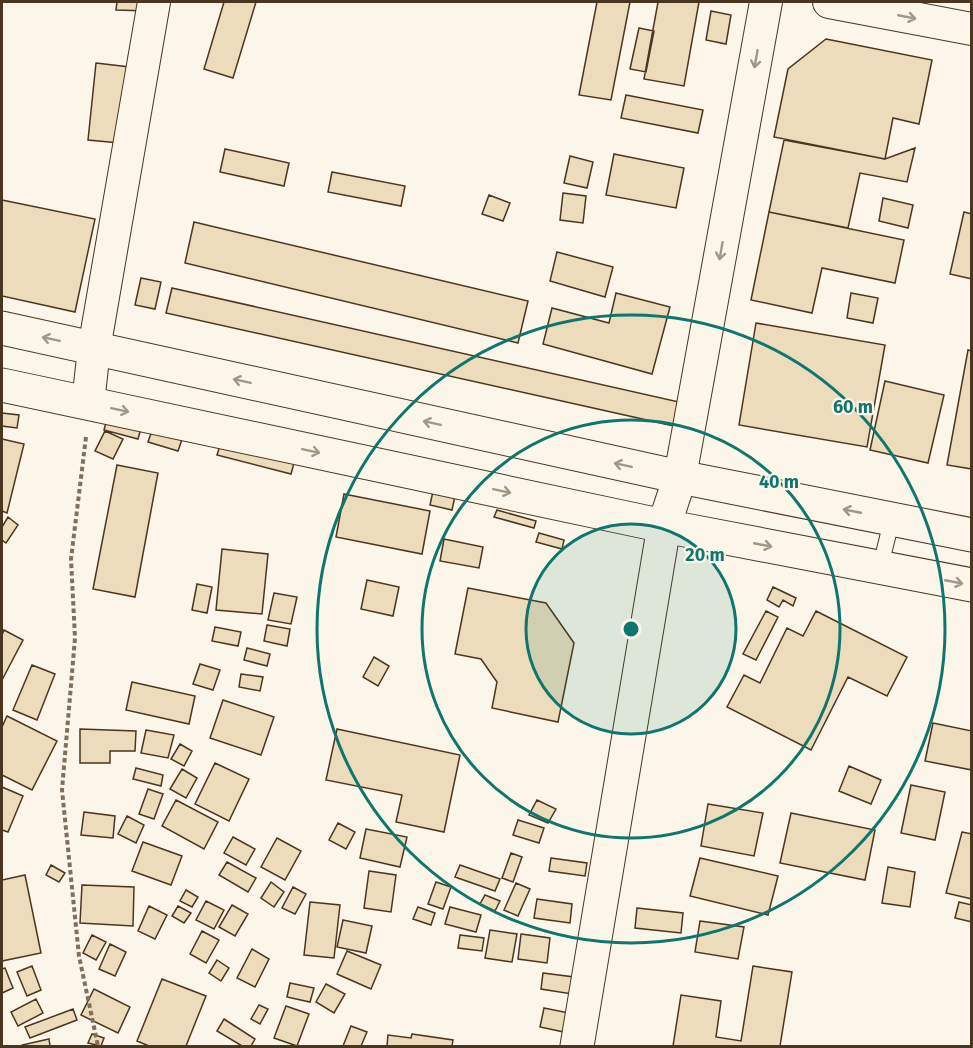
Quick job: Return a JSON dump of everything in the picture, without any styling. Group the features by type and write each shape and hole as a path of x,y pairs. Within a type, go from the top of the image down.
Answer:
{"main road":[{"path":"2,328 680,477 972,535"},
{"path":"2,384 664,526 972,585"},
{"path":"577,1047 664,526 680,477"}],"street":[{"path":"88,403 94,348 154,2"},
{"path":"680,477 766,2"},
{"path":"830,2 972,29"}],"lane":[{"path":"880,568 892,519"}],"path":[{"path":"88,403 83,470 71,559 75,638 62,790 79,956 98,1047"}],"building":[{"path":"117,2 149,2 148,11 116,10"},
{"path":"224,2 256,2 233,78 204,69"},
{"path":"597,2 630,2 611,100 579,95"},
{"path":"658,2 699,2 684,86 644,79"},
{"path":"711,11 731,15 726,44 706,40"},
{"path":"639,28 654,31 646,72 630,69"},
{"path":"826,39 932,60 919,124 893,118 885,159 774,137 788,69"},
{"path":"96,63 138,68 130,144 88,140"},
{"path":"626,95 703,110 698,133 621,118"},
{"path":"784,140 885,159 915,148 907,182 860,173 848,228 769,212"},
{"path":"225,149 289,163 284,186 220,172"},
{"path":"614,154 684,168 676,208 606,195"},
{"path":"570,156 593,162 587,188 564,183"},
{"path":"332,172 405,186 401,206 328,192"},
{"path":"563,193 586,196 583,223 560,220"},
{"path":"489,195 510,203 503,221 482,214"},
{"path":"883,198 913,205 908,228 879,221"},
{"path":"2,200 95,219 75,312 2,296"},
{"path":"769,212 904,240 895,283 822,268 812,313 751,300"},
{"path":"964,212 972,214 972,279 950,274"},
{"path":"194,222 528,301 518,343 185,263"},
{"path":"557,252 613,267 605,297 550,281"},
{"path":"141,278 161,282 155,309 135,305"},
{"path":"172,288 679,402 674,426 166,313"},
{"path":"616,293 670,307 652,374 543,344 552,308 609,323"},
{"path":"851,293 878,298 873,323 847,318"},
{"path":"756,323 885,345 867,447 739,425"},
{"path":"968,350 972,351 972,469 947,465"},
{"path":"885,381 944,395 928,463 870,450"},
{"path":"109,411 143,421 138,439 104,430"},
{"path":"2,413 19,415 17,428 2,426"},
{"path":"156,419 186,428 178,451 148,442"},
{"path":"226,426 299,445 291,474 217,455"},
{"path":"105,431 123,439 113,459 95,451"},
{"path":"2,439 24,444 7,513 2,511"},
{"path":"117,465 158,473 135,597 93,589"},
{"path":"433,491 455,496 452,510 430,505"},
{"path":"344,494 430,511 422,554 336,537"},
{"path":"497,510 536,521 534,528 494,517"},
{"path":"8,517 18,525 6,543 2,540 2,527"},
{"path":"539,533 564,540 562,549 536,542"},
{"path":"444,539 483,547 479,568 440,561"},
{"path":"222,549 268,554 262,614 216,610"},
{"path":"367,580 399,587 393,616 361,609"},
{"path":"197,584 212,587 207,613 192,610"},
{"path":"773,587 796,598 793,606 783,600 779,607 767,600"},
{"path":"468,588 546,603 574,643 558,722 492,708 497,682 481,659 455,654"},
{"path":"274,593 297,597 291,624 268,620"},
{"path":"766,611 778,617 756,660 743,654"},
{"path":"816,611 907,657 887,696 848,677 811,750 727,707 744,675 760,683 787,628 803,636"},
{"path":"267,625 290,629 287,646 264,641"},
{"path":"215,627 241,632 238,646 212,641"},
{"path":"4,630 23,640 2,680 2,635"},
{"path":"247,648 270,654 267,666 244,660"},
{"path":"374,657 389,666 378,686 363,677"},
{"path":"200,664 220,670 213,690 193,684"},
{"path":"32,665 55,674 37,720 13,710"},
{"path":"241,674 263,677 260,691 239,687"},
{"path":"132,682 195,696 189,724 126,710"},
{"path":"223,700 274,717 261,755 210,738"},
{"path":"7,716 57,741 32,790 2,775 2,727"},
{"path":"933,723 972,731 972,770 925,761"},
{"path":"80,729 136,731 135,751 110,751 110,763 80,763"},
{"path":"337,729 460,755 444,832 396,822 402,795 326,780"},
{"path":"146,730 174,735 168,758 141,753"},
{"path":"180,744 192,751 184,766 171,759"},
{"path":"215,763 249,779 229,821 195,804"},
{"path":"849,766 881,780 871,804 839,791"},
{"path":"136,768 163,775 161,786 133,779"},
{"path":"182,769 197,778 186,798 170,789"},
{"path":"911,785 945,792 935,840 901,833"},
{"path":"2,787 23,796 8,832 2,830"},
{"path":"148,789 163,794 154,819 139,814"},
{"path":"176,800 218,822 204,849 162,826"},
{"path":"537,800 556,809 548,823 529,815"},
{"path":"708,804 763,813 754,856 701,846"},
{"path":"84,812 115,816 113,838 81,835"},
{"path":"791,813 875,830 865,880 780,863"},
{"path":"127,816 144,825 136,843 118,834"},
{"path":"518,820 544,828 539,843 513,835"},
{"path":"338,823 355,832 346,849 329,840"},
{"path":"366,829 407,837 400,867 360,858"},
{"path":"962,832 972,834 972,899 946,893"},
{"path":"233,837 255,849 246,865 224,853"},
{"path":"277,838 301,851 285,880 261,867"},
{"path":"143,842 182,856 171,885 132,871"},
{"path":"511,853 522,857 513,882 502,878"},
{"path":"551,858 587,863 585,876 549,871"},
{"path":"700,858 778,876 768,915 690,896"},
{"path":"227,862 256,878 248,892 219,875"},
{"path":"51,865 65,873 59,882 46,875"},
{"path":"460,865 500,879 495,891 455,877"},
{"path":"888,867 915,872 910,907 882,903"},
{"path":"369,871 396,875 391,912 364,908"},
{"path":"25,875 41,953 2,961 2,880"},
{"path":"271,882 284,892 274,907 261,898"},
{"path":"436,882 451,887 443,909 428,904"},
{"path":"516,883 530,889 518,916 504,910"},
{"path":"82,885 134,887 133,926 80,923"},
{"path":"293,887 306,894 295,914 282,908"},
{"path":"186,890 198,897 192,907 180,901"},
{"path":"485,895 500,901 495,911 480,904"},
{"path":"537,899 572,904 570,923 534,918"},
{"path":"206,901 224,910 214,929 196,920"},
{"path":"310,902 340,905 334,958 304,955"},
{"path":"959,902 972,905 972,922 955,918"},
{"path":"232,905 248,914 235,936 219,927"},
{"path":"149,906 167,915 155,939 138,931"},
{"path":"178,906 191,913 184,923 172,916"},
{"path":"418,907 435,913 431,925 413,919"},
{"path":"450,907 481,915 476,932 445,924"},
{"path":"637,908 683,913 681,933 635,928"},
{"path":"343,920 372,926 366,953 337,947"},
{"path":"700,921 744,927 738,959 695,952"},
{"path":"490,930 517,934 512,962 485,958"},
{"path":"202,931 219,940 206,963 190,954"},
{"path":"521,934 550,938 547,963 518,959"},
{"path":"92,935 106,942 96,960 83,953"},
{"path":"460,935 484,938 482,951 458,948"},
{"path":"110,944 126,952 115,976 99,969"},
{"path":"252,949 269,959 255,987 237,978"},
{"path":"347,951 381,965 371,989 337,974"},
{"path":"217,960 229,968 221,981 209,973"},
{"path":"32,966 41,990 27,996 17,972"},
{"path":"753,966 792,972 780,1046 673,1046 681,995 721,1001 716,1037 741,1041"},
{"path":"5,968 13,988 2,993 2,969"},
{"path":"543,973 574,977 572,994 541,989"},
{"path":"162,979 206,996 186,1046 149,1046 137,1041"},
{"path":"290,983 314,988 310,1002 287,997"},
{"path":"326,984 345,994 334,1013 316,1002"},
{"path":"94,989 130,1007 118,1033 81,1015"},
{"path":"36,999 43,1013 18,1026 11,1012"},
{"path":"259,1005 268,1009 260,1024 251,1019"},
{"path":"286,1006 309,1014 297,1046 274,1038"},
{"path":"544,1008 569,1013 564,1032 540,1027"},
{"path":"73,1009 77,1020 30,1038 25,1027"},
{"path":"224,1019 255,1039 251,1046 242,1046 217,1031"},
{"path":"351,1026 367,1032 361,1046 343,1046"},
{"path":"92,1034 104,1038 101,1046 88,1043"},
{"path":"412,1034 453,1040 452,1046 387,1046 388,1035 411,1038"},
{"path":"49,1039 50,1046 22,1046 22,1045"}]}
